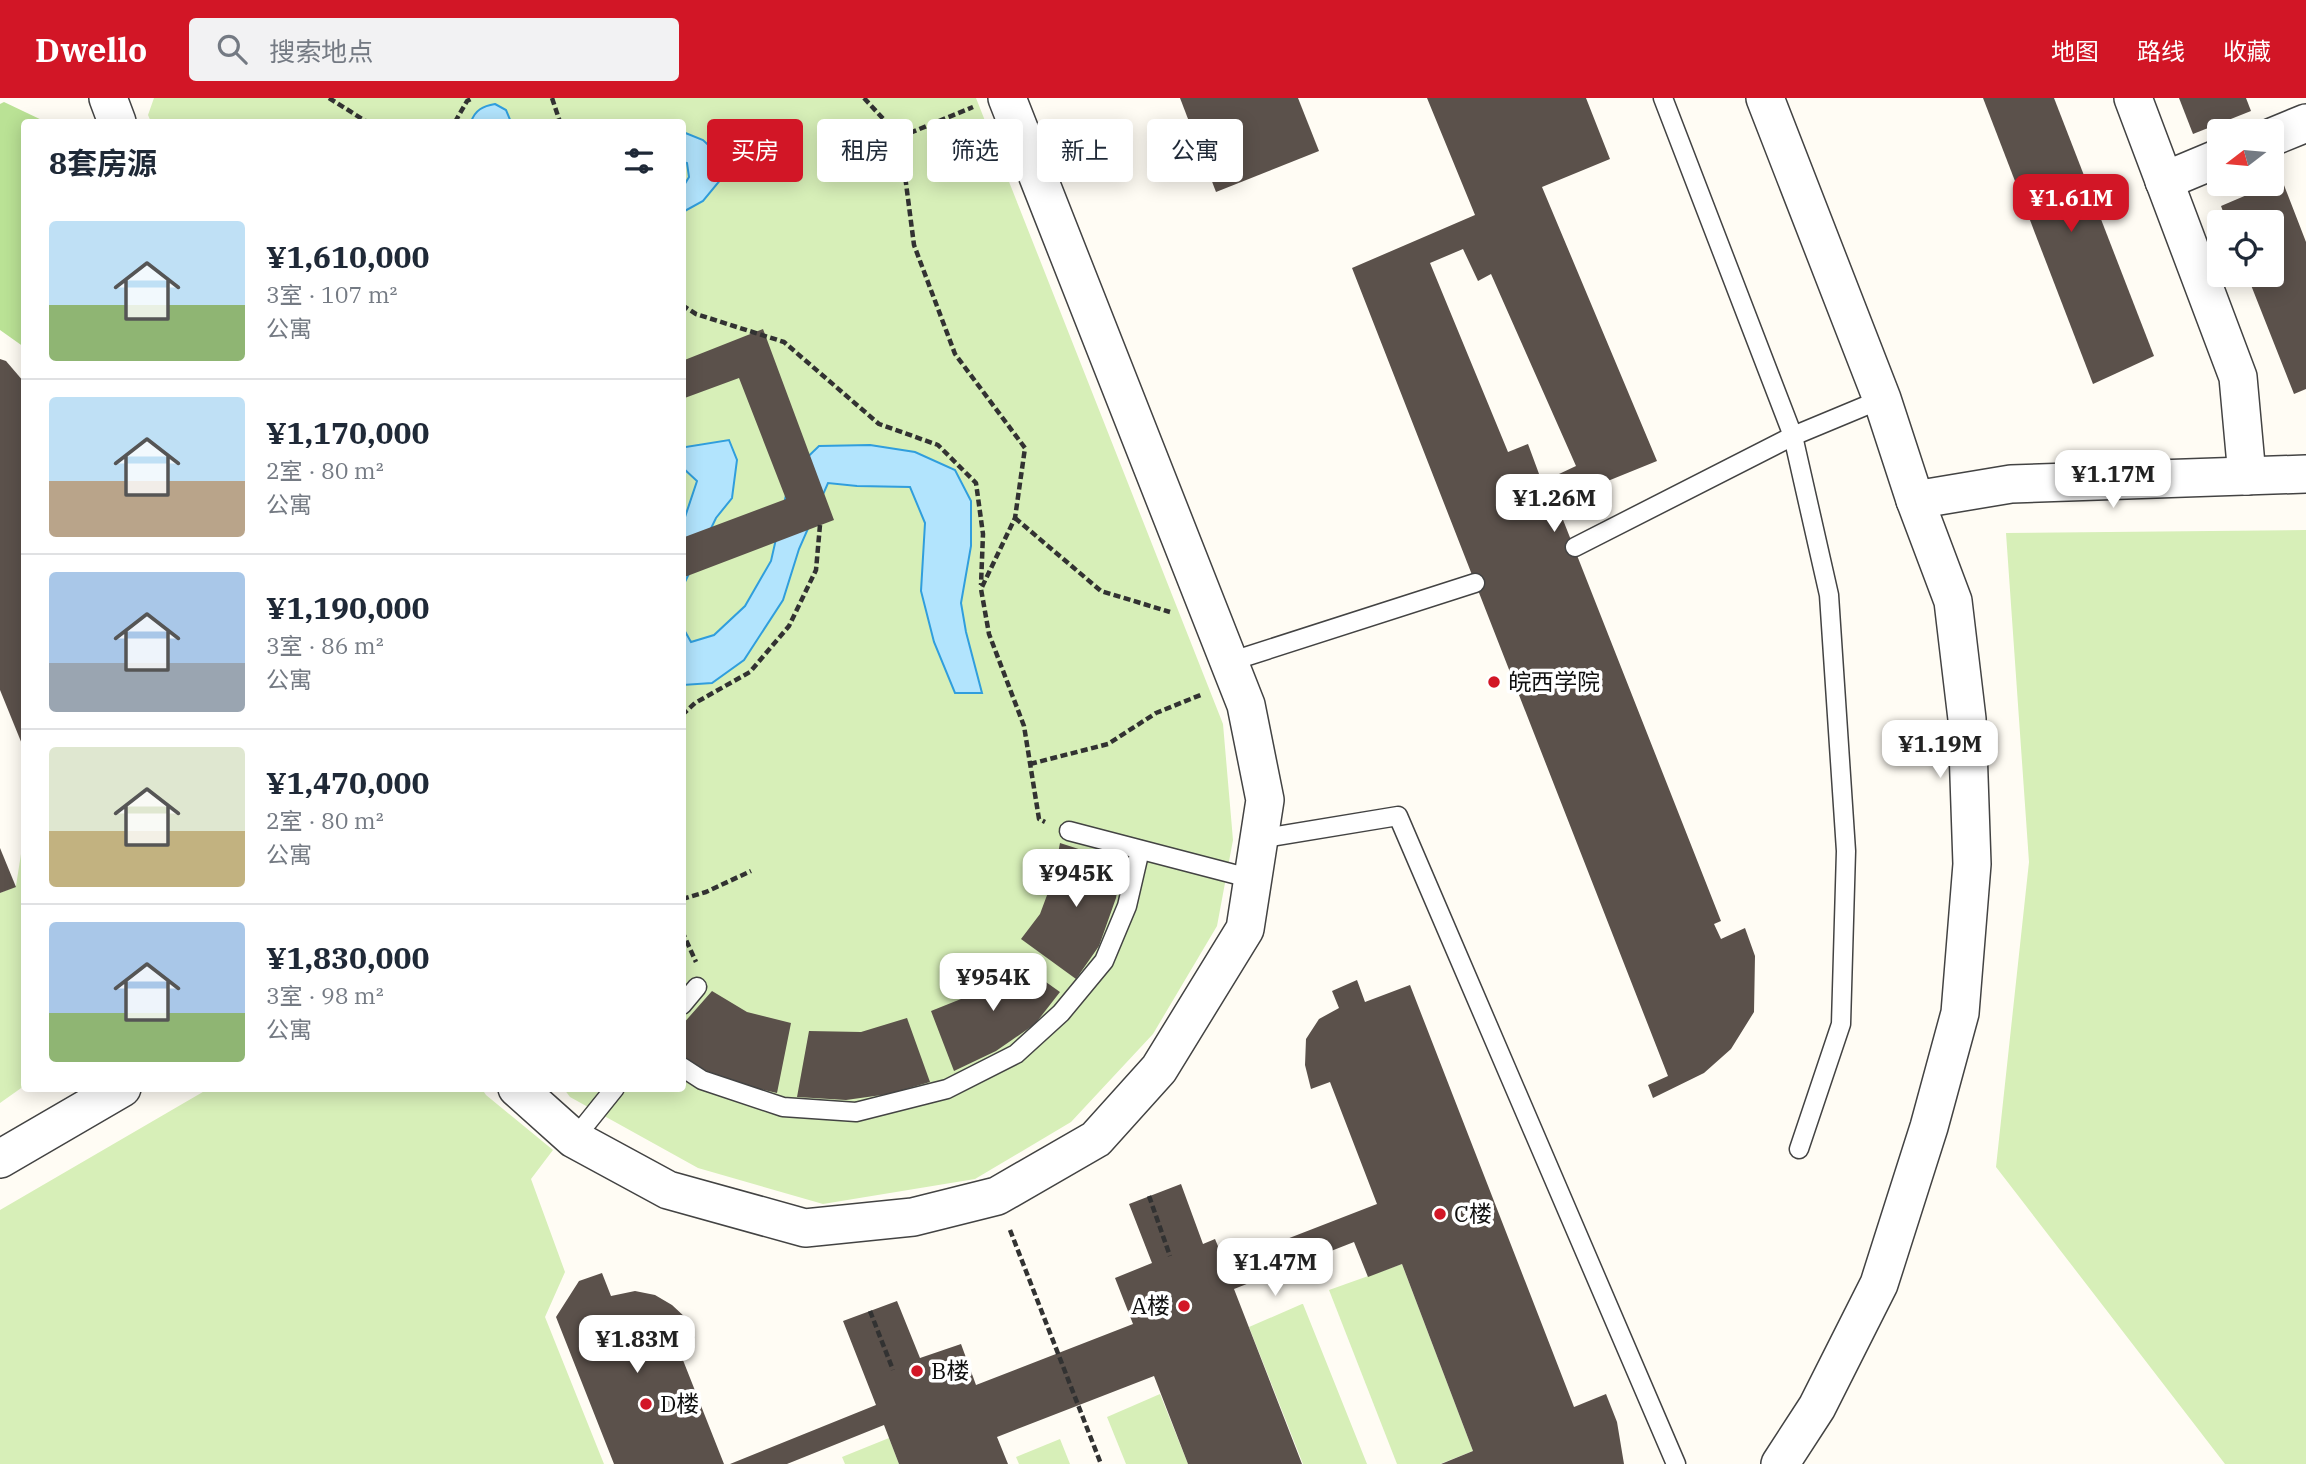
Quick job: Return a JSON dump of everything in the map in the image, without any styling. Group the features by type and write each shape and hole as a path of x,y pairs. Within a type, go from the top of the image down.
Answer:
{"street":[{"path":"108,98 116,119"},
{"path":"1765,98 1882,399 1915,500 1954,601 1967,719 1972,864 1960,1013 1929,1127 1879,1284 1817,1407 1780,1464"},
{"path":"2133,98 2238,377 2248,476"},
{"path":"521,1092 574,1139 668,1190 805,1228 913,1217 997,1196 1096,1139 1159,1069 1245,929 1265,800 1246,705 995,100"},
{"path":"2284,132 2306,123"},
{"path":"2164,181 2207,163"},
{"path":"1915,500 2011,484 2306,474"},
{"path":"0,1159 115,1092"}],"lane":[{"path":"1663,98 1793,436 1829,595 1846,851 1841,1024 1799,1149"},
{"path":"1574,547 1793,436 1882,399"},
{"path":"1233,672 1475,583"},
{"path":"1259,839 1398,816 1676,1464"},
{"path":"1069,831 1253,879"},
{"path":"686,1070 702,1080 783,1107 856,1112 947,1088 1016,1054 1061,1013 1104,961 1127,906 1140,850"},
{"path":"686,1000 697,987"},
{"path":"574,1139 612,1092"}],"path":[{"path":"329,98 361,119"},
{"path":"457,119 467,102 474,98"},
{"path":"552,98 559,119"},
{"path":"864,98 883,119"},
{"path":"913,132 995,100"},
{"path":"906,182 914,245 955,354 1025,448 1016,519 981,589"},
{"path":"686,308 696,314 784,342 879,424 938,446 976,483 983,534 981,589 989,634 1024,726 1038,819 1069,831"},
{"path":"1016,519 1101,592 1215,625"},
{"path":"686,711 695,703 750,672 789,626 816,570 820,525"},
{"path":"1030,764 1108,744 1156,713 1233,672"},
{"path":"686,899 751,871"},
{"path":"997,1196 1101,1464"},
{"path":"1149,1196 1170,1256"},
{"path":"870,1311 893,1370"}],"green space":[{"path":"154,98 976,98 984,119 927,119 927,182 1009,182 1223,724 1233,840 1217,926 1153,1034 1071,1122 975,1179 823,1204 698,1168 570,1097 566,1092 686,1092 686,119 150,119 148,115"},
{"path":"4,102 40,119 21,119 21,345 0,330 0,104"},
{"path":"2306,530 2306,1464 2225,1464 1996,1167 2029,862 2006,533"},
{"path":"21,854 21,1088 0,1103 0,893 16,886"},
{"path":"203,1092 484,1092 553,1150 531,1179 565,1272 545,1317 604,1464 0,1464 0,1210"},
{"path":"1402,1264 1473,1451 1440,1464 1397,1464 1329,1290"},
{"path":"1303,1304 1367,1464 1303,1464 1249,1327"},
{"path":"1160,1394 1188,1464 1126,1464 1107,1417"},
{"path":"889,1438 899,1464 845,1464 842,1457"},
{"path":"1060,1439 1070,1464 1019,1464 1016,1457"}],"water":[{"path":"495,104 506,110 510,119 472,119 480,109"},
{"path":"686,133 707,144 707,182 719,182 703,201 686,210 686,182 689,177"},
{"path":"729,440 737,460 732,498 716,518 686,580 686,514 697,481 686,471 686,447"},
{"path":"870,445 915,452 955,470 971,501 971,546 961,603 982,693 955,693 934,642 921,591 925,523 910,487 828,483 799,549 783,600 744,660 712,683 686,685 686,633 691,642 714,635 745,606 771,561 791,473 819,446"}],"building":[{"path":"1180,98 1298,98 1319,151 1243,181 1243,119 1188,119"},
{"path":"1427,98 1586,98 1610,159 1542,187 1657,461 1556,502 1721,921 1714,924 1721,939 1745,928 1755,956 1754,1012 1731,1049 1704,1073 1653,1098 1648,1085 1668,1076 1352,268 1475,215","holes":["1463,249 1478,281 1491,274 1576,466 1542,482 1528,444 1508,452 1430,263"]},
{"path":"1983,98 2054,98 2154,356 2093,384"},
{"path":"2179,98 2246,98 2251,111 2231,119 2207,119 2207,128 2193,134"},
{"path":"1212,182 1241,182 1216,192"},
{"path":"2284,185 2306,242 2306,389 2294,394 2252,287 2284,287 2284,210 2222,210 2221,206 2244,196 2284,196"},
{"path":"763,329 834,520 686,576 686,536 786,499 739,378 686,398 686,359"},
{"path":"0,359 6,361 21,378 21,742 0,690"},
{"path":"1060,843 1122,863 1116,898 1099,946 1076,979 1021,939 1040,914 1053,879"},
{"path":"0,848 16,887 0,893"},
{"path":"1008,955 1060,992 1035,1024 996,1051 954,1071 931,1011 966,997 990,977"},
{"path":"1357,980 1365,1002 1410,985 1574,1407 1606,1394 1617,1422 1624,1464 1441,1464 1473,1451 1402,1264 1368,1277 1354,1242 1234,1289 1302,1464 1188,1464 1154,1376 997,1437 1008,1464 899,1464 884,1425 787,1464 730,1464 876,1405 843,1321 897,1301 920,1358 961,1344 976,1385 1133,1324 1115,1278 1152,1263 1129,1204 1181,1184 1203,1244 1215,1239 1225,1263 1377,1204 1330,1082 1311,1089 1305,1065 1306,1039 1319,1019 1339,1008 1332,991"},
{"path":"712,991 747,1012 791,1023 777,1093 742,1085 702,1069 686,1058 686,1020"},
{"path":"907,1018 930,1082 889,1094 846,1100 797,1097 809,1031 861,1032"},
{"name":"D楼","path":"602,1273 611,1296 635,1291 655,1295 686,1318 695,1338 677,1345 724,1464 614,1464 556,1317 579,1281"}],"place":[{"name":"皖西学院","path":"1494,682"},
{"name":"C楼","path":"1440,1214"},
{"name":"A楼","path":"1184,1306"},
{"name":"B楼","path":"917,1371"},
{"name":"D楼","path":"646,1404"}]}
